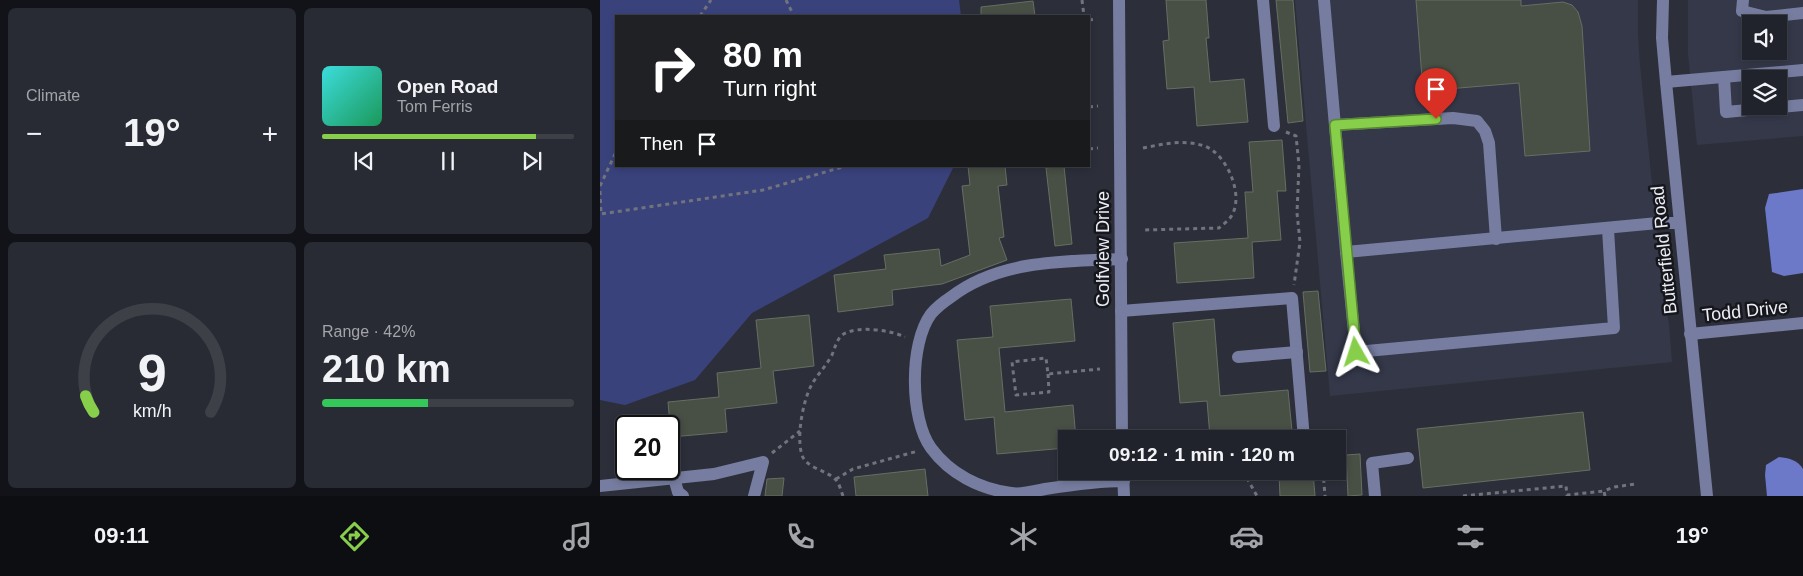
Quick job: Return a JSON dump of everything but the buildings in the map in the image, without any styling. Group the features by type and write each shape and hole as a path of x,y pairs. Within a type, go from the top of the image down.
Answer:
{"street":[{"name":"Golfview Drive","path":"1119,0 1122,430"},
{"path":"1262,0 1274,126"},
{"path":"1324,0 1356,352 1614,328 1608,229"},
{"name":"Butterfield Road","path":"1663,0 1662,38 1707,496"},
{"path":"1743,0 1742,11 1766,17 1803,13"},
{"path":"1666,82 1803,70"},
{"path":"1724,77 1726,112 1803,105"},
{"path":"1335,125 1452,118 1477,122 1485,131 1489,143 1496,239"},
{"path":"1346,252 1658,223 1679,223"},
{"path":"1106,480 1012,494 968,481 939,458 922,431 917,407 915,362 918,343 931,314 951,297 976,281 1006,270 1046,264 1122,259"},
{"path":"1121,311 1292,298 1303,430"},
{"name":"Todd Drive","path":"1690,334 1803,322"},
{"path":"1238,358 1297,352"},
{"path":"1376,496 1372,463 1408,458"},
{"path":"680,477 714,474 762,462 754,496"},
{"path":"600,486 656,480"},
{"path":"675,480 680,495"},
{"path":"1124,480 1124,496"}],"path":[{"path":"701,15 711,0"},
{"path":"786,0 794,15"},
{"path":"1082,0 1084,15"},
{"path":"1090,20 1097,20"},
{"path":"1090,107 1098,106"},
{"path":"1274,126 1296,136 1299,165 1297,213 1300,242 1292,298"},
{"path":"1143,148 1174,142 1205,146 1219,156 1232,174 1236,199 1231,217 1219,228 1143,230"},
{"path":"1090,149 1098,148"},
{"path":"600,186 615,154"},
{"path":"600,191 601,214 763,190 843,167"},
{"path":"843,496 836,479 806,462 802,456 801,431 803,407 812,385 832,355 837,342 844,334 865,329 895,332"},
{"path":"1046,358 1048,374 1050,392 1016,395 1012,362 1046,358"},
{"path":"1048,374 1100,369"},
{"path":"779,446 801,431"},
{"path":"836,479 853,469 904,454"},
{"path":"1248,480 1257,496"},
{"path":"1324,480 1325,496"},
{"path":"1463,496 1566,486 1567,494 1604,491 1614,487 1636,484"},
{"path":"1604,491 1605,496"}],"shaded area":[{"path":"600,0 959,0 961,15 615,15 615,167 954,167 928,218 752,313 695,380 625,405 600,400"},
{"path":"1295,0 1638,0 1640,65 1663,293 1669,324 1672,362 1330,396"},
{"path":"1688,0 1803,0 1803,136 1697,145 1688,54"},
{"path":"1803,189 1803,273 1784,276 1772,272 1765,208 1769,194"},
{"path":"1779,457 1796,462 1803,469 1803,496 1767,496 1766,465"}],"route":[{"path":"1356,352 1335,125 1436,119"}]}
